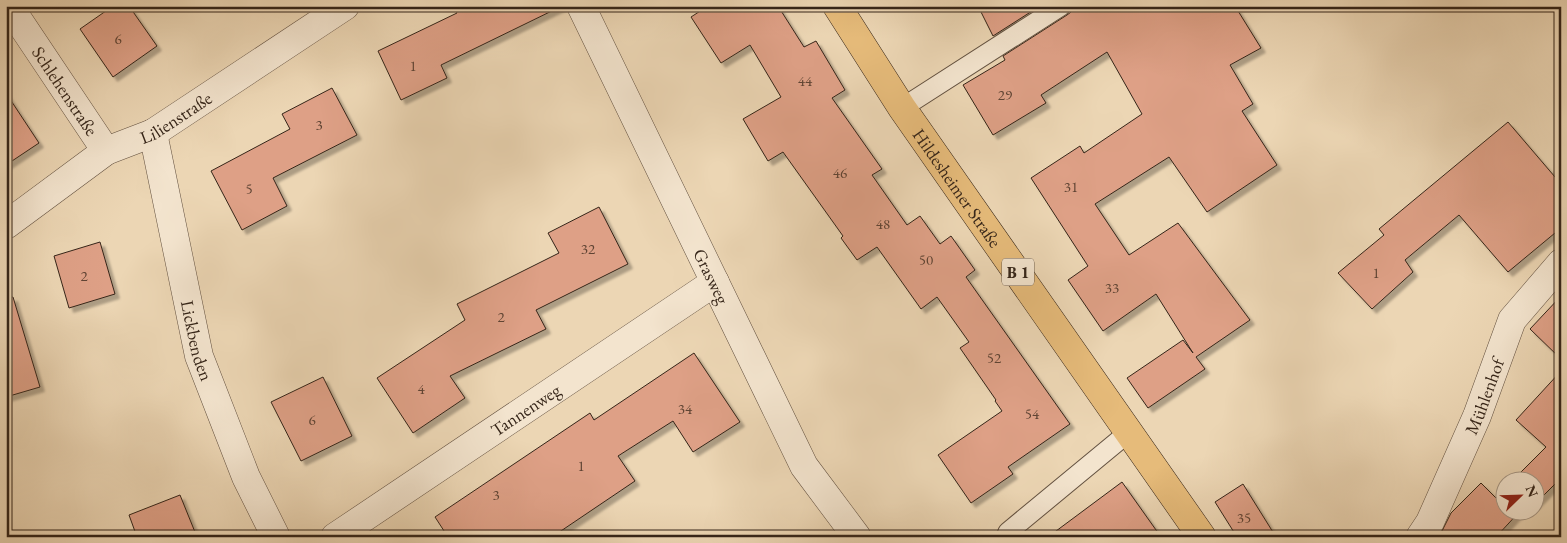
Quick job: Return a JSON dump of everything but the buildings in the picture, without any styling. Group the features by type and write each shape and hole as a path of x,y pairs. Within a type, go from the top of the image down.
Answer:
{"main road":[{"name":"Hildesheimer Straße","path":"841,8 902,108 1202,537"}],"street":[{"name":"Schlehenstraße","path":"9,6 106,152"},
{"name":"Lilienstraße","path":"6,225 106,152 153,133 345,6"},
{"name":"Grasweg","path":"581,6 804,466 857,537"},
{"name":"Lickbenden","path":"153,133 199,356 246,477 276,537"},
{"name":"Mühlenhof","path":"1420,537 1430,522 1477,416 1512,320 1561,263"},
{"name":"Tannenweg","path":"335,537 715,282"}],"lane":[{"path":"902,108 1061,6"},
{"path":"1006,537 1008,532 1129,432"}]}
